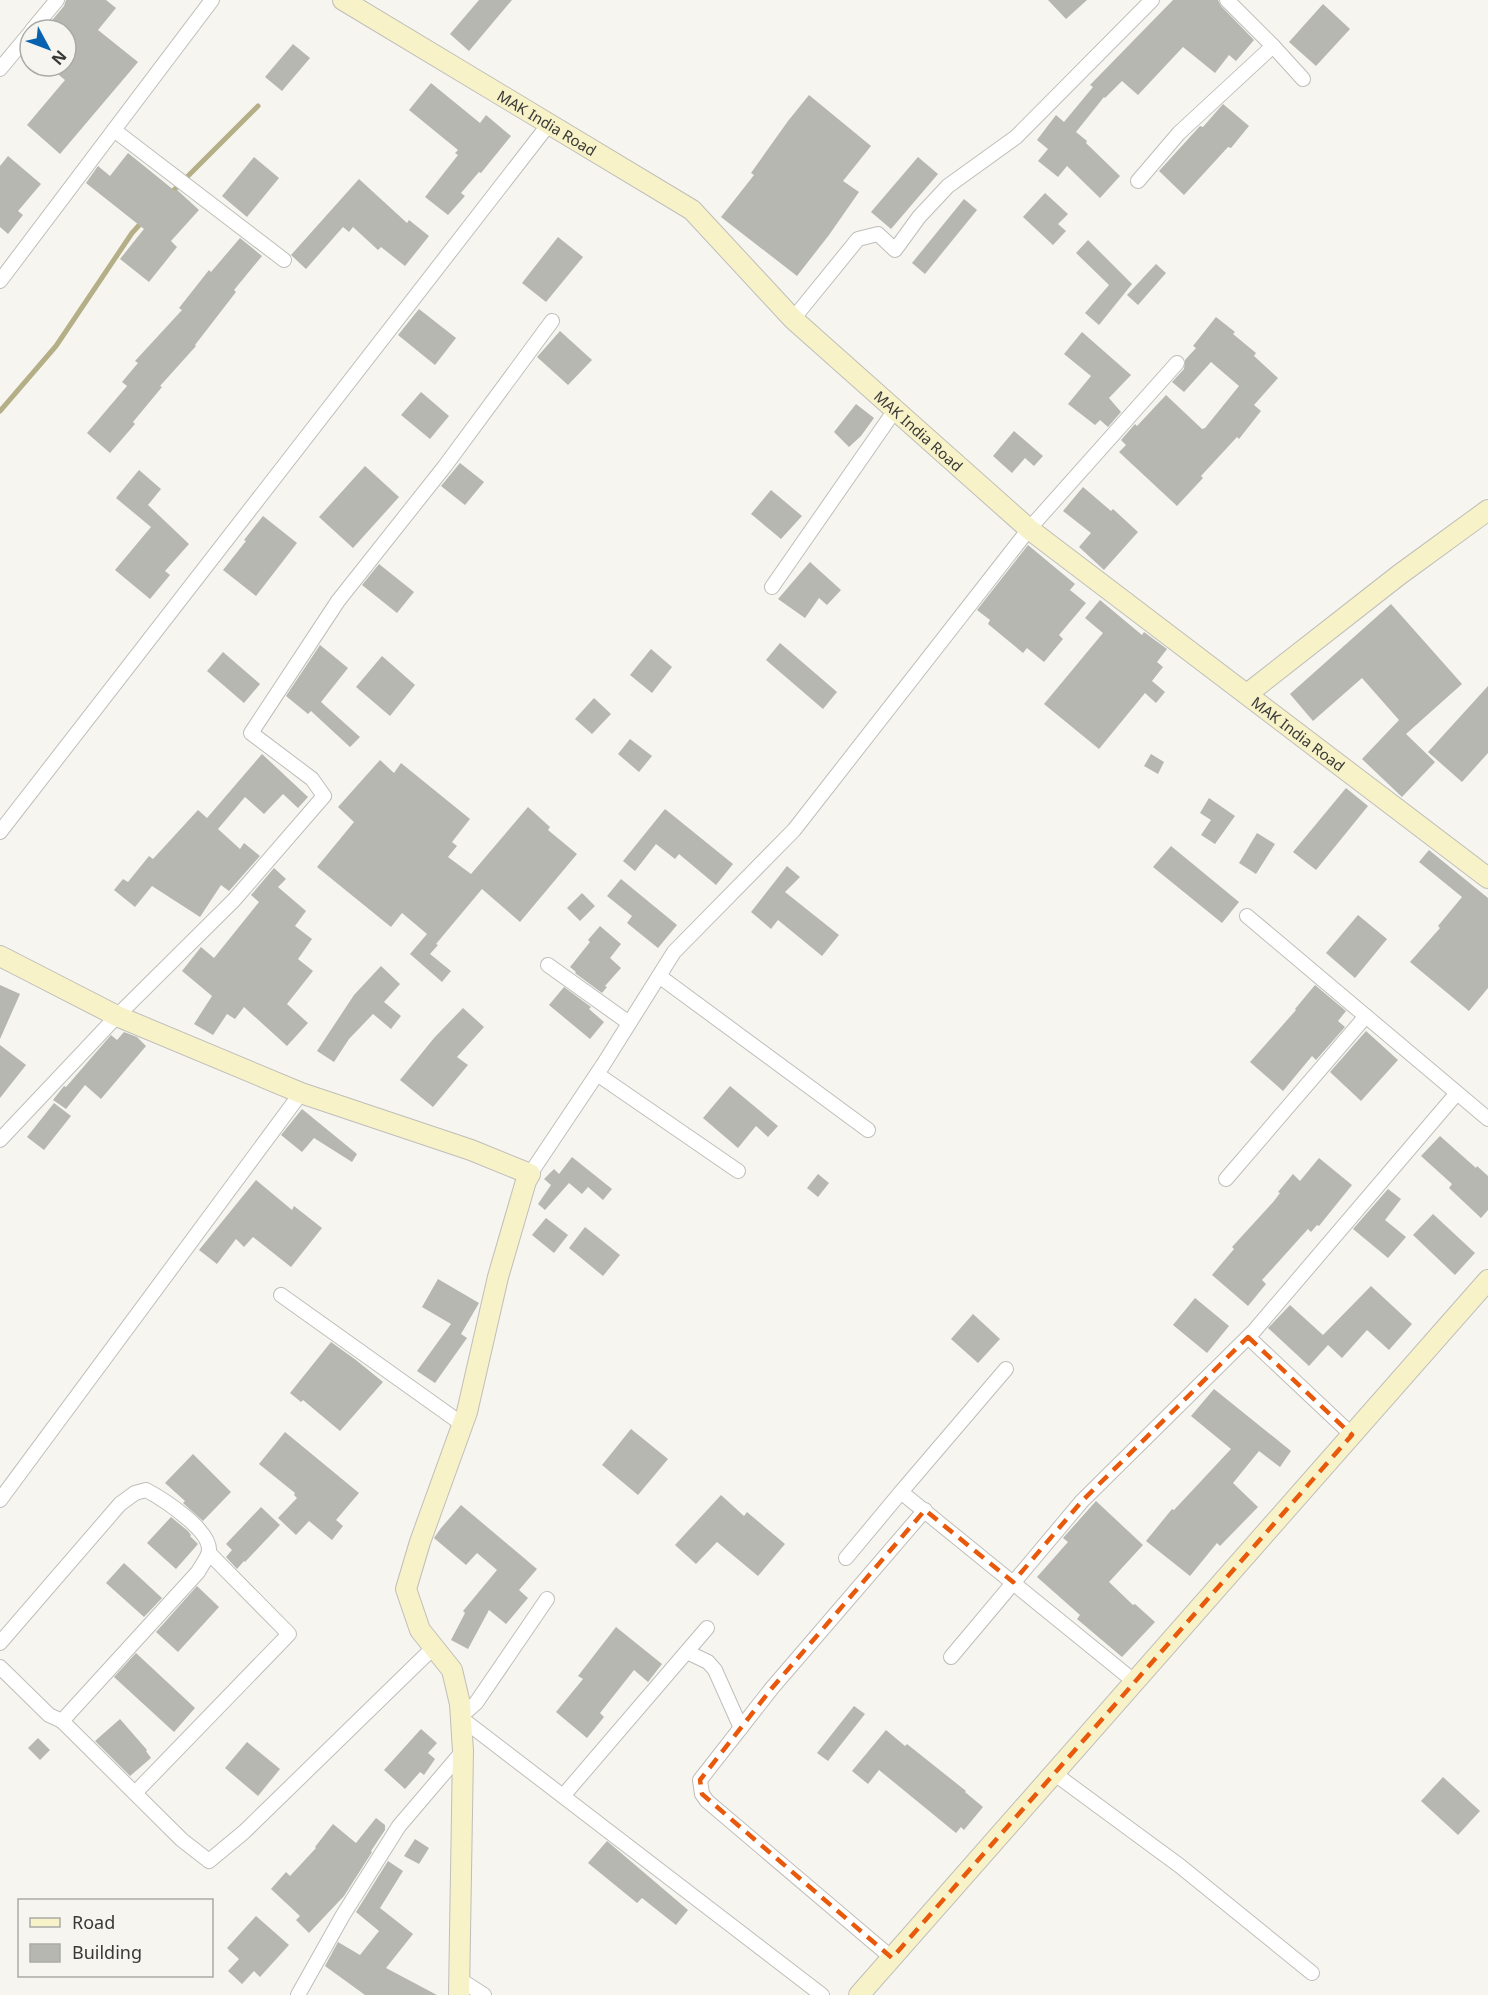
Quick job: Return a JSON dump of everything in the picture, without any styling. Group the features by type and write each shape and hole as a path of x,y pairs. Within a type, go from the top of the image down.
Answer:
{"street":[{"path":"42,18 57,0"},
{"path":"0,281 212,0"},
{"name":"MAK India Road","path":"343,0 692,210 793,319 1029,529 1488,878"},
{"path":"793,319 858,239 878,234 896,250 919,217 948,186 1016,137 1152,0"},
{"path":"1227,0 1303,79"},
{"path":"1138,181 1179,133 1273,46"},
{"path":"0,69 18,47"},
{"path":"0,832 549,124"},
{"path":"114,130 284,260"},
{"path":"0,1140 117,1016 234,900 324,796 312,779 251,733 338,602 445,466 552,321"},
{"path":"484,1995 459,1987 463,1751 460,1704 452,1670 420,1630 406,1590 420,1542 462,1424 498,1277 526,1181 674,952 794,830 1029,529 1177,363"},
{"path":"772,587 895,410"},
{"path":"1247,694 1399,575 1488,510"},
{"path":"1247,916 1488,1119"},
{"path":"0,956 117,1016 301,1094 471,1150 530,1174"},
{"path":"549,965 629,1023"},
{"path":"659,976 868,1131"},
{"path":"1226,1179 1366,1016"},
{"path":"597,1074 738,1171"},
{"path":"951,1658 1082,1501 1248,1338 1457,1092"},
{"path":"0,1500 301,1094"},
{"path":"859,1995 1488,1280"},
{"path":"281,1295 462,1424"},
{"path":"1248,1338 1352,1435"},
{"path":"846,1558 1006,1369"},
{"path":"1,1641 120,1504 135,1493 146,1490 166,1500 208,1541 209,1552 198,1572 62,1721"},
{"path":"901,1492 1135,1682"},
{"path":"892,1958 707,1801 702,1794 700,1780 772,1688 925,1510"},
{"path":"135,1793 289,1634 209,1552"},
{"path":"461,1717 476,1703 547,1599"},
{"path":"563,1796 707,1628"},
{"path":"0,1666 50,1714 62,1721 182,1840 209,1861 244,1832 434,1647"},
{"path":"687,1652 708,1662 715,1670 741,1728"},
{"path":"461,1717 822,1995"},
{"path":"298,1995 343,1915 399,1826 463,1751"},
{"path":"1055,1774 1180,1866 1312,1972"}],"highlighted area":[{"path":"1248,1337 1352,1435 892,1958 702,1794 700,1780 772,1688 925,1510 1013,1582 1082,1501"}],"building":[{"path":"66,0 106,0 116,8 98,30 138,62 60,154 27,125 65,80 63,78 78,78 78,18 54,18"},
{"path":"479,0 512,0 469,51 450,34"},
{"path":"1048,0 1087,0 1066,19"},
{"path":"1173,0 1218,0 1254,40 1236,61 1229,55 1215,73 1183,47 1138,95 1122,81 1104,97 1076,132 1120,176 1100,198 1067,166 1058,177 1038,161 1048,149 1037,140 1056,115 1064,122 1093,87 1090,85"},
{"path":"1323,4 1350,29 1316,66 1289,42"},
{"path":"293,44 310,58 282,91 265,77"},
{"path":"431,83 480,123 486,115 511,136 481,173 479,172 461,193 465,196 448,215 425,197 458,155 455,153 458,150 409,110"},
{"path":"809,95 871,146 843,181 859,192 797,276 721,217 754,175 751,173"},
{"path":"1223,104 1249,126 1231,148 1228,147 1184,195 1159,171"},
{"path":"128,153 175,191 176,189 199,210 171,241 177,247 149,282 120,259 144,229 86,183 98,166 110,176"},
{"path":"8,156 41,184 18,211 23,215 8,234 0,227 0,166"},
{"path":"254,157 279,178 247,217 222,196"},
{"path":"918,157 938,174 891,229 871,212"},
{"path":"359,179 407,223 409,220 429,236 405,266 381,247 378,250 353,227 349,232 343,227 306,269 291,255"},
{"path":"1045,193 1068,214 1058,224 1066,231 1053,245 1023,217"},
{"path":"964,199 977,210 925,274 912,263"},
{"path":"558,237 583,257 546,302 522,283"},
{"path":"240,238 262,256 234,290 236,292 196,346 160,386 162,387 133,422 135,424 110,453 87,433 127,386 122,382 138,363 135,361 182,310 179,308 209,270 211,272"},
{"path":"1088,240 1132,284 1099,325 1085,313 1109,285 1076,253"},
{"path":"1156,264 1166,273 1138,305 1127,295"},
{"path":"419,309 456,338 435,365 398,335"},
{"path":"1216,317 1235,332 1233,334 1256,353 1254,356 1278,378 1254,405 1261,411 1239,439 1237,437 1177,506 1119,452 1126,445 1121,440 1166,395 1202,429 1205,428 1239,386 1211,362 1184,392 1172,382 1184,369 1185,360 1196,348 1193,346"},
{"path":"560,331 592,360 568,385 537,357"},
{"path":"1082,332 1131,375 1109,398 1121,412 1108,427 1100,420 1095,425 1068,404 1091,376 1064,354"},
{"path":"421,392 449,416 430,439 401,415"},
{"path":"856,404 874,418 861,436 849,447 834,432"},
{"path":"1014,431 1043,456 1034,466 1025,458 1012,473 993,456"},
{"path":"460,463 484,482 465,505 441,486"},
{"path":"365,466 399,497 353,548 319,517"},
{"path":"139,470 161,489 148,505 189,544 165,571 170,575 150,599 115,570 151,527 116,498"},
{"path":"1083,487 1111,511 1113,509 1138,532 1104,570 1079,547 1091,533 1063,511"},
{"path":"771,490 802,516 781,539 751,514"},
{"path":"263,516 297,543 256,596 223,570"},
{"path":"1028,545 1075,584 1070,590 1086,603 1059,635 1063,639 1044,662 1027,648 1023,653 988,624 990,620 977,610"},
{"path":"810,562 841,590 827,605 819,598 805,618 778,599"},
{"path":"379,564 414,592 397,613 362,585"},
{"path":"1100,600 1142,635 1144,632 1167,649 1157,662 1163,667 1152,681 1165,692 1156,703 1145,693 1099,749 1044,704 1103,633 1085,618"},
{"path":"1391,604 1462,684 1406,734 1435,762 1402,797 1362,759 1399,720 1362,678 1313,721 1290,694"},
{"path":"780,643 837,692 823,709 766,660"},
{"path":"320,645 348,668 321,702 360,737 350,747 311,711 308,714 286,696"},
{"path":"651,649 672,667 652,693 630,675"},
{"path":"223,652 260,684 244,703 207,671"},
{"path":"382,656 415,685 390,716 356,687"},
{"path":"1488,686 1488,753 1462,782 1428,752"},
{"path":"594,698 611,714 592,734 575,719"},
{"path":"630,739 652,756 639,772 618,754"},
{"path":"262,754 308,797 298,808 283,794 264,814 245,797 218,829 240,849 244,843 260,856 229,891 221,885 200,917 152,886 135,907 114,890 123,879 128,882 149,856 153,859 198,810 207,818"},
{"path":"1151,754 1164,762 1158,774 1144,766"},
{"path":"380,760 394,773 401,763 470,819 452,842 457,846 448,857 471,874 528,807 550,827 548,830 577,854 520,922 482,889 430,954 451,971 442,982 410,954 427,934 402,913 391,927 317,867 354,822 338,807"},
{"path":"1346,788 1368,806 1316,870 1293,852"},
{"path":"1209,798 1235,816 1215,844 1201,835 1211,820 1200,813"},
{"path":"665,809 733,864 716,885 679,854 675,859 656,844 635,871 623,861"},
{"path":"1257,833 1275,844 1256,874 1239,863"},
{"path":"1171,846 1239,902 1222,923 1153,867"},
{"path":"1429,850 1488,898 1488,988 1469,1011 1410,962 1440,928 1438,926 1462,897 1419,862"},
{"path":"787,866 800,877 785,892 839,935 822,956 778,920 771,929 751,912"},
{"path":"274,868 286,879 278,887 306,911 295,926 312,939 298,959 313,971 287,1004 308,1023 287,1046 244,1007 235,1019 227,1014 213,1035 194,1024 212,996 182,971 201,947 214,958 259,902 251,895"},
{"path":"621,879 677,925 658,948 627,923 632,916 607,896"},
{"path":"582,893 595,906 580,921 567,908"},
{"path":"1358,915 1387,939 1355,978 1326,953"},
{"path":"600,926 621,944 610,958 621,968 605,986 607,987 602,993 570,967"},
{"path":"381,966 400,984 384,1002 401,1016 391,1029 373,1014 349,1039 334,1062 317,1051 354,995"},
{"path":"0,985 20,994 0,1039"},
{"path":"1315,985 1346,1011 1338,1021 1345,1027 1316,1060 1312,1056 1283,1091 1250,1062"},
{"path":"564,987 591,1007 589,1009 604,1022 590,1039 549,1005"},
{"path":"463,1008 484,1027 457,1057 468,1065 433,1107 400,1080 434,1038"},
{"path":"1366,1031 1398,1060 1361,1101 1330,1072"},
{"path":"124,1032 137,1037 146,1046 101,1099 85,1085 66,1109 53,1100 111,1035 117,1040"},
{"path":"0,1045 26,1065 0,1098"},
{"path":"730,1086 778,1126 768,1137 756,1126 738,1148 703,1118"},
{"path":"54,1103 71,1116 44,1150 27,1137"},
{"path":"302,1109 357,1154 352,1162 314,1138 302,1152 281,1135"},
{"path":"1440,1136 1488,1176 1488,1210 1481,1218 1449,1188 1452,1184 1421,1156"},
{"path":"572,1157 612,1189 603,1200 588,1187 582,1194 569,1183 545,1210 538,1204 551,1185 544,1179 554,1169 559,1174"},
{"path":"1319,1158 1352,1185 1319,1226 1317,1225 1311,1232 1308,1229 1262,1280 1266,1284 1248,1306 1212,1275 1234,1249 1232,1247 1274,1201 1280,1193 1278,1192 1293,1174 1300,1181"},
{"path":"818,1174 829,1183 818,1197 807,1188"},
{"path":"256,1180 292,1210 294,1206 322,1228 291,1267 253,1237 244,1247 236,1239 217,1264 199,1250"},
{"path":"1388,1189 1401,1199 1385,1220 1406,1237 1388,1258 1353,1229"},
{"path":"1433,1214 1475,1253 1455,1275 1413,1235"},
{"path":"546,1218 568,1235 554,1253 532,1235"},
{"path":"585,1227 620,1255 603,1276 569,1248"},
{"path":"438,1279 479,1303 461,1334 467,1338 435,1383 417,1371 451,1324 422,1307"},
{"path":"1371,1286 1412,1324 1389,1350 1367,1330 1342,1358 1328,1345 1309,1366 1268,1328 1290,1305 1323,1335"},
{"path":"1195,1298 1229,1326 1207,1353 1173,1325"},
{"path":"973,1314 1000,1339 978,1363 951,1339"},
{"path":"331,1342 383,1382 340,1431 303,1400 301,1402 290,1393"},
{"path":"1214,1389 1291,1451 1280,1467 1259,1451 1233,1483 1258,1507 1220,1546 1217,1543 1190,1576 1146,1541 1172,1509 1174,1510 1231,1449 1191,1416"},
{"path":"631,1429 668,1459 638,1495 602,1465"},
{"path":"285,1432 359,1493 336,1520 343,1526 332,1540 309,1521 296,1535 278,1518 297,1498 295,1493 259,1464"},
{"path":"193,1454 231,1492 203,1521 165,1483"},
{"path":"721,1495 744,1516 747,1512 785,1544 758,1576 717,1542 696,1564 675,1545"},
{"path":"1096,1501 1143,1545 1109,1582 1155,1622 1122,1657 1077,1619 1080,1615 1037,1577 1068,1542 1063,1538"},
{"path":"461,1505 537,1569 519,1590 528,1598 506,1624 489,1610 468,1649 451,1640 465,1613 463,1611 497,1570 477,1553 466,1565 434,1538"},
{"path":"261,1507 280,1525 237,1569 226,1557 232,1550 226,1544"},
{"path":"171,1517 188,1531 198,1544 176,1569 147,1543"},
{"path":"124,1563 162,1598 144,1617 106,1583"},
{"path":"197,1586 219,1607 178,1652 156,1632"},
{"path":"616,1627 662,1664 648,1682 634,1670 600,1713 604,1717 587,1738 556,1712 583,1679 578,1676"},
{"path":"136,1653 195,1708 174,1732 114,1677"},
{"path":"854,1706 865,1714 828,1761 817,1753"},
{"path":"120,1719 147,1750 151,1758 130,1776 95,1741"},
{"path":"421,1729 437,1743 428,1753 435,1759 424,1775 420,1772 405,1789 384,1770"},
{"path":"886,1730 905,1746 907,1744 983,1807 964,1830 961,1827 956,1833 879,1770 868,1784 852,1771"},
{"path":"38,1738 50,1750 40,1760 28,1748"},
{"path":"247,1742 280,1769 258,1796 225,1768"},
{"path":"1443,1777 1480,1811 1458,1835 1421,1801"},
{"path":"376,1818 385,1825 385,1830 344,1896 309,1933 296,1920 300,1916 271,1889 286,1872 290,1876 316,1848 333,1824 356,1843"},
{"path":"415,1839 429,1848 419,1864 404,1856"},
{"path":"607,1841 688,1910 676,1925 642,1898 637,1903 588,1863"},
{"path":"388,1861 403,1871 380,1908 413,1934 386,1968 437,1995 365,1995 325,1966 338,1942 360,1955 379,1931 356,1912"},
{"path":"256,1916 289,1945 260,1977 254,1971 242,1984 228,1971 239,1959 227,1948"}],"waterway":[{"path":"170,194 258,106"},
{"path":"0,411 56,346 132,233 142,222"}]}
